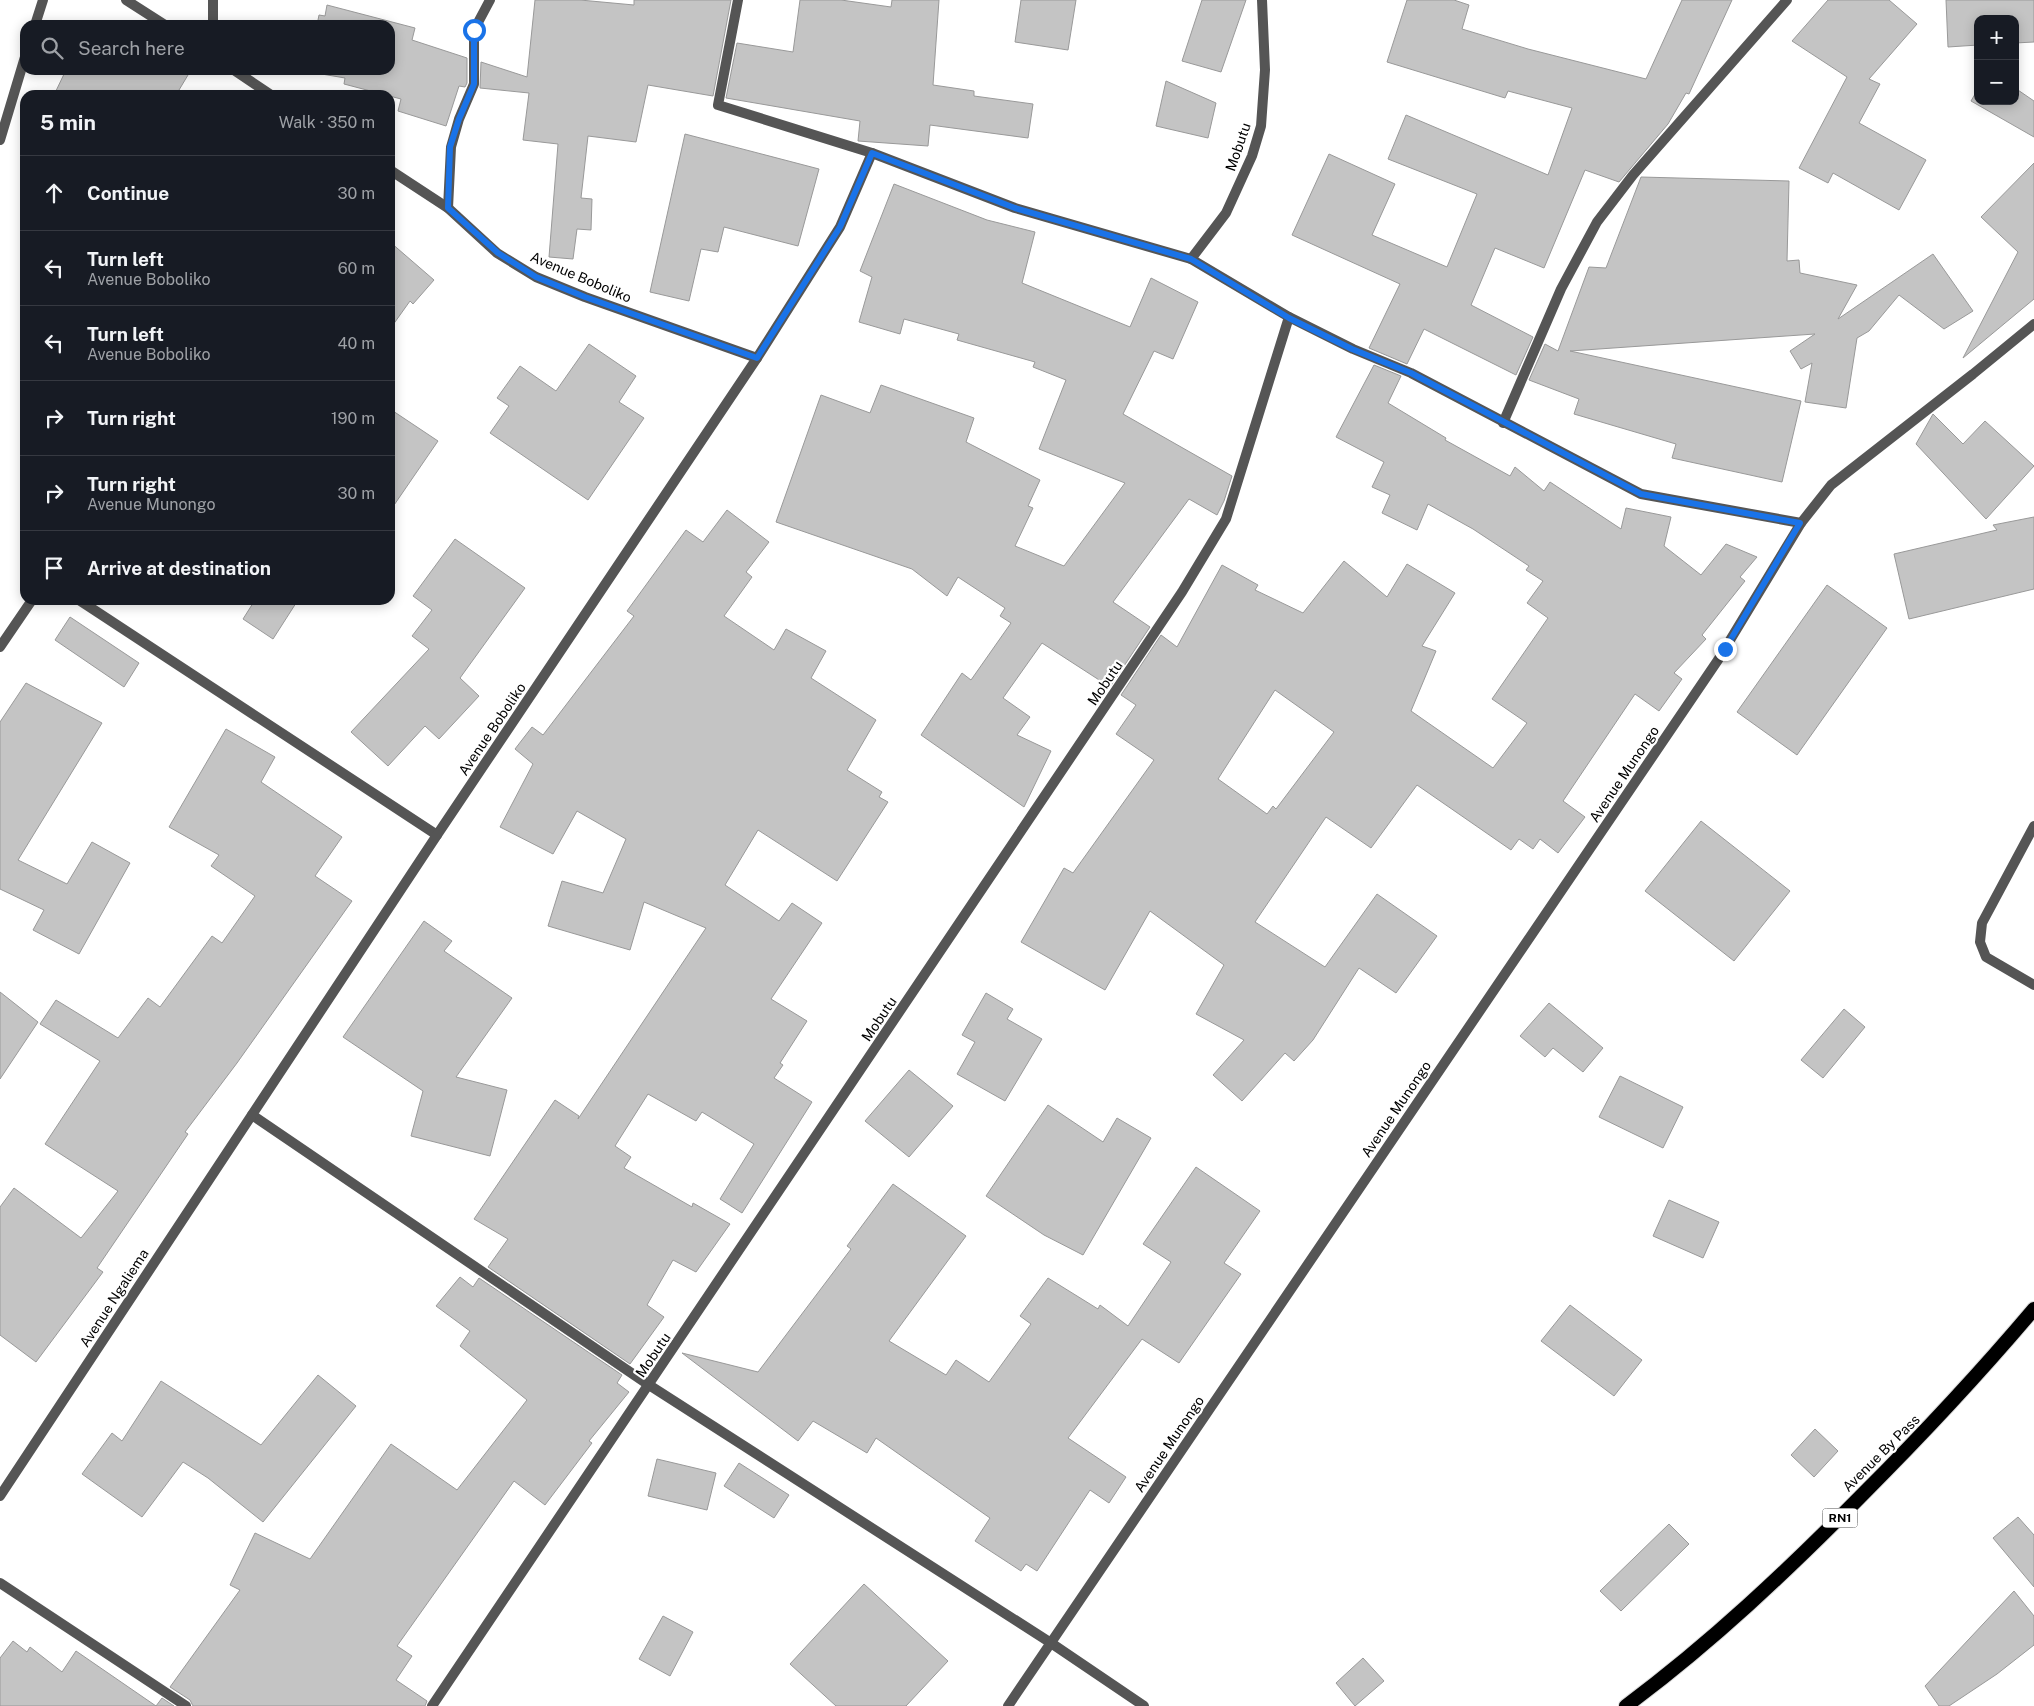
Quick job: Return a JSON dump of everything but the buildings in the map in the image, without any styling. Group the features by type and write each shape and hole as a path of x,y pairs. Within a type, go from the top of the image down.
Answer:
{"highway":[{"name":"Avenue By Pass","path":"1626,1706 1753,1601 1808,1549 1953,1403 2034,1311"}],"street":[{"path":"37,20 43,0"},
{"path":"126,0 157,20"},
{"path":"212,20 213,0"},
{"path":"448,208 450,147 459,119 474,84 474,30 490,0"},
{"path":"738,0 718,105 872,153 1015,208 1191,259 1289,318 1352,349 1411,373 1641,494 1800,523"},
{"name":"Mobutu","path":"1191,259 1226,213 1252,156 1261,126 1265,70 1262,0"},
{"path":"1504,423 1561,289 1597,222 1633,175 1787,0"},
{"path":"0,140 20,74"},
{"path":"241,75 264,90"},
{"name":"Avenue Boboliko","path":"252,1116 437,835 757,358 840,227 872,153"},
{"name":"Avenue Boboliko","path":"395,173 448,208 498,253 536,277 585,297 757,358"},
{"name":"Mobutu","path":"432,1706 1182,592 1226,519 1289,318"},
{"name":"Avenue Munongo","path":"1008,1706 1722,654 1800,523 1831,485 2034,324"},
{"path":"0,647 29,605"},
{"path":"87,605 437,835"},
{"path":"2034,826 1982,923 1980,942 1986,957 2034,985"},
{"path":"252,1116 649,1385 1051,1643 1144,1706"},
{"name":"Avenue Ngaliema","path":"0,1496 252,1116"},
{"path":"0,1583 186,1706"}],"route":[{"path":"474,30 474,84 459,119 450,147 448,208 498,253 536,277 585,297 757,358 840,227 872,153 1015,208 1191,259 1289,318 1352,349 1411,373 1641,494 1800,523 1725,649"}]}
